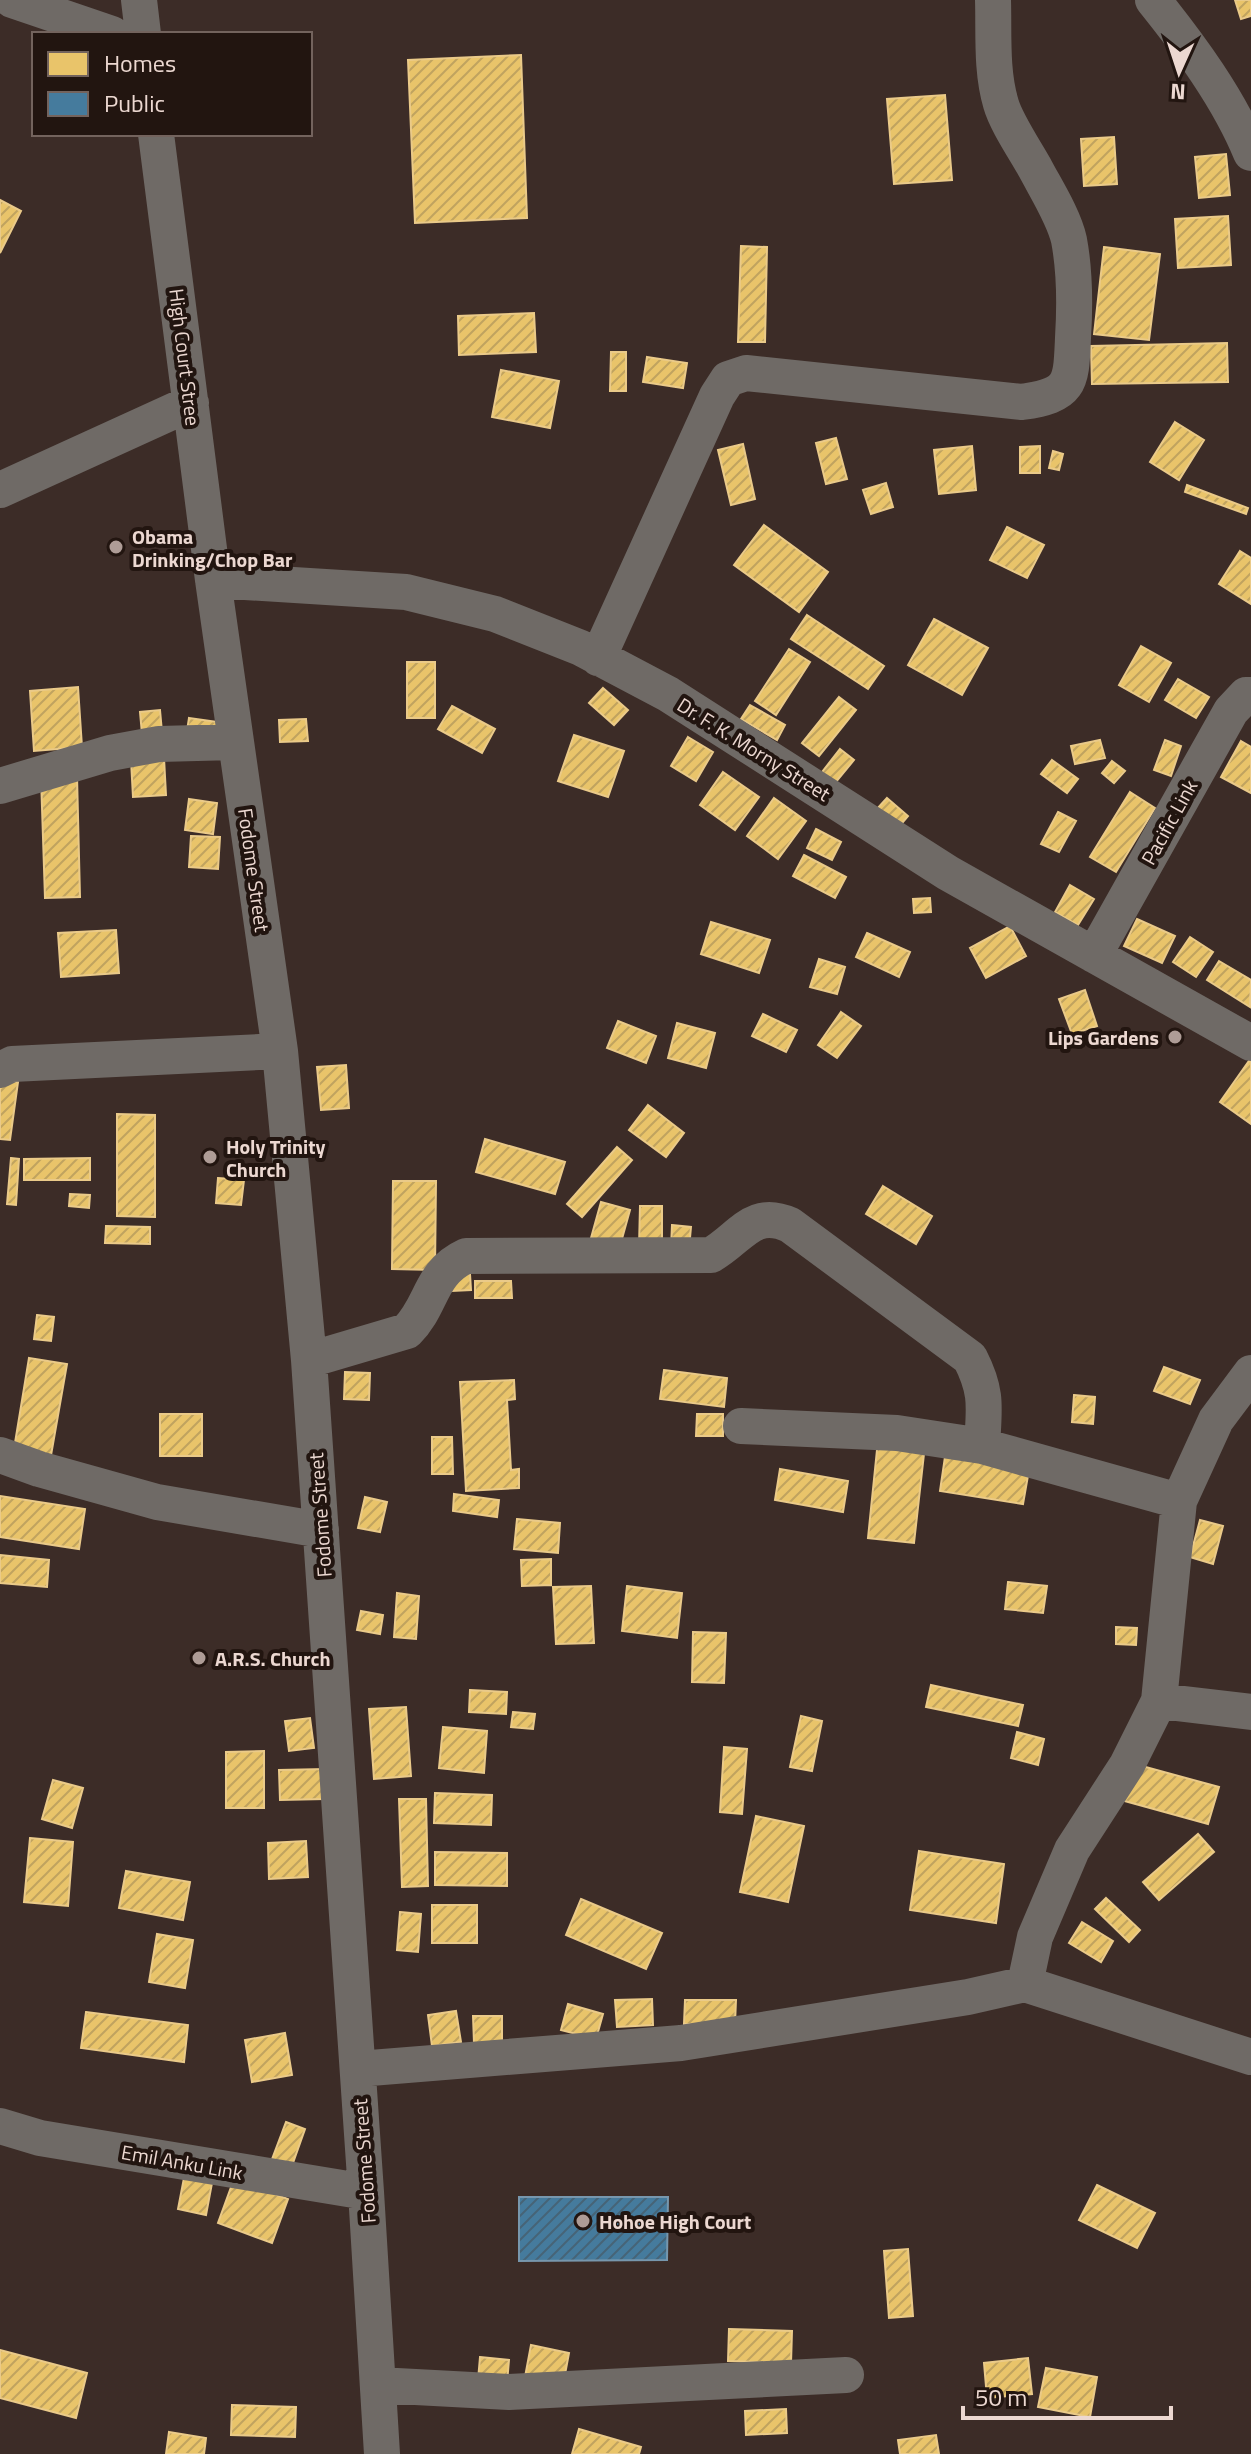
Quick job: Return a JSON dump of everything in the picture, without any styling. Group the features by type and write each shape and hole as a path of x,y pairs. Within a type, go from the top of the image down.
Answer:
{"street":[{"path":"12,0 106,32"},
{"path":"139,0 143,32"},
{"path":"598,658 717,396 728,379 746,373 1022,402 1044,399 1061,391 1067,384 1072,371 1075,303 1069,238 1001,105 993,0"},
{"path":"1153,0 1186,41 1242,132 1251,153"},
{"name":"High Court Stree","path":"156,136 213,580"},
{"path":"0,490 191,403"},
{"name":"Dr. F. K. Morny Street","path":"213,580 406,592 495,614 581,648 668,694 948,873 1251,1043"},
{"name":"Fodome Street","path":"213,580 280,1051 309,1360 382,2454"},
{"name":"Pacific Link","path":"1094,955 1231,711 1246,695 1251,695"},
{"path":"0,786 110,753 159,744 235,742"},
{"path":"0,1070 12,1064 280,1051"},
{"path":"309,1360 407,1331 415,1323 443,1271 466,1256 711,1255 727,1246 749,1225 763,1219 778,1220 790,1225 970,1358 985,1398 982,1446"},
{"path":"1025,1984 1035,1937 1072,1850 1127,1765 1159,1701 1179,1501 1216,1420 1251,1373"},
{"path":"741,1426 897,1433 982,1446 1179,1501"},
{"path":"0,1455 157,1502 321,1530"},
{"path":"1159,1701 1251,1712"},
{"path":"358,2069 681,2043 968,1997 1025,1984 1251,2057"},
{"name":"Emil Anku Link","path":"0,2126 40,2138 366,2192"},
{"path":"378,2385 509,2392 846,2375"}],"building: Homes":[{"path":"1235,0 1251,0 1251,16 1241,19"},
{"path":"521,55 527,218 415,223 408,60"},
{"path":"945,95 952,180 894,184 887,99"},
{"path":"1114,137 1117,184 1084,186 1081,139"},
{"path":"1226,154 1230,195 1199,198 1195,157"},
{"path":"0,200 21,211 0,253"},
{"path":"1228,216 1231,265 1178,268 1175,219"},
{"path":"741,246 767,247 765,342 738,342"},
{"path":"1104,247 1160,254 1149,340 1094,334"},
{"path":"534,313 536,352 459,355 458,316"},
{"path":"1227,343 1228,382 1092,384 1091,346"},
{"path":"611,352 626,352 626,391 610,391"},
{"path":"647,357 687,363 683,388 643,382"},
{"path":"501,370 559,381 550,428 492,417"},
{"path":"1175,422 1204,440 1179,480 1150,462"},
{"path":"836,438 847,479 826,484 816,443"},
{"path":"743,444 755,499 731,505 718,450"},
{"path":"972,446 976,490 939,494 934,450"},
{"path":"1040,446 1040,473 1020,473 1020,447"},
{"path":"1053,451 1063,454 1059,470 1049,468"},
{"path":"886,483 893,507 871,514 863,490"},
{"path":"1187,485 1248,508 1246,514 1185,492"},
{"path":"764,525 828,572 799,612 734,565"},
{"path":"1007,527 1044,545 1027,578 990,560"},
{"path":"1240,551 1251,558 1251,604 1219,584"},
{"path":"807,615 884,666 868,689 791,639"},
{"path":"934,619 988,648 962,695 908,665"},
{"path":"1141,646 1171,663 1149,702 1119,685"},
{"path":"789,649 810,662 776,715 755,701"},
{"path":"407,662 435,662 435,718 407,718"},
{"path":"1178,679 1209,697 1196,718 1165,700"},
{"path":"78,687 82,747 34,751 30,691"},
{"path":"603,688 628,710 614,725 589,703"},
{"path":"839,697 856,710 819,756 802,743"},
{"path":"750,705 785,725 777,740 741,719"},
{"path":"452,706 495,729 482,753 438,729"},
{"path":"160,710 162,732 142,734 140,712"},
{"path":"189,718 218,722 216,735 187,731"},
{"path":"306,719 308,741 280,742 279,720"},
{"path":"574,735 624,751 608,797 558,781"},
{"path":"688,737 713,752 696,781 671,766"},
{"path":"1100,740 1105,758 1075,764 1071,746"},
{"path":"1165,740 1181,746 1171,776 1154,770"},
{"path":"1241,741 1251,747 1251,793 1221,777"},
{"path":"840,749 854,760 835,783 822,772"},
{"path":"164,758 166,795 133,797 131,760"},
{"path":"1052,760 1078,779 1067,793 1041,774"},
{"path":"1112,761 1125,771 1114,783 1102,773"},
{"path":"723,772 759,797 735,830 700,805"},
{"path":"77,776 80,897 45,898 41,777"},
{"path":"1130,792 1155,808 1116,872 1090,857"},
{"path":"774,798 806,821 778,859 747,836"},
{"path":"887,798 908,816 897,829 876,810"},
{"path":"189,799 217,803 213,834 185,830"},
{"path":"1058,812 1076,821 1059,852 1041,844"},
{"path":"816,829 841,842 832,860 807,848"},
{"path":"191,836 220,837 218,869 189,867"},
{"path":"804,855 846,877 835,898 793,876"},
{"path":"1070,885 1094,899 1078,925 1055,912"},
{"path":"930,898 931,912 914,913 913,899"},
{"path":"1137,919 1175,936 1162,963 1124,946"},
{"path":"711,922 770,940 759,973 701,954"},
{"path":"1010,926 1026,956 986,978 970,948"},
{"path":"116,930 119,973 61,977 58,933"},
{"path":"867,933 910,952 899,977 856,957"},
{"path":"1190,937 1213,952 1196,977 1173,962"},
{"path":"819,959 845,967 837,994 810,987"},
{"path":"1219,961 1251,980 1250,1007 1207,980"},
{"path":"1085,990 1097,1026 1072,1034 1059,999"},
{"path":"841,1012 861,1026 837,1058 818,1045"},
{"path":"763,1014 797,1030 786,1052 752,1036"},
{"path":"618,1021 656,1036 646,1063 607,1048"},
{"path":"677,1023 715,1033 706,1068 668,1058"},
{"path":"1251,1058 1251,1124 1220,1102"},
{"path":"346,1065 349,1108 321,1110 317,1067"},
{"path":"0,1079 18,1082 10,1140 0,1139"},
{"path":"648,1105 684,1133 666,1157 629,1130"},
{"path":"117,1114 155,1115 155,1217 117,1216"},
{"path":"485,1139 565,1162 555,1194 476,1172"},
{"path":"617,1147 632,1160 582,1217 567,1204"},
{"path":"11,1158 19,1159 16,1205 7,1204"},
{"path":"90,1158 90,1180 24,1180 24,1159"},
{"path":"218,1178 244,1180 241,1205 216,1203"},
{"path":"393,1181 436,1181 435,1270 392,1269"},
{"path":"883,1186 932,1216 916,1244 866,1214"},
{"path":"70,1194 90,1195 89,1208 69,1206"},
{"path":"601,1202 630,1210 620,1246 591,1238"},
{"path":"640,1206 662,1206 662,1248 639,1247"},
{"path":"672,1225 691,1227 689,1249 671,1248"},
{"path":"106,1226 150,1227 150,1244 105,1243"},
{"path":"452,1274 470,1274 471,1290 452,1291"},
{"path":"475,1281 511,1281 512,1298 475,1298"},
{"path":"37,1315 54,1317 51,1341 34,1339"},
{"path":"29,1358 67,1364 50,1461 13,1455"},
{"path":"1164,1367 1200,1380 1190,1404 1154,1391"},
{"path":"664,1370 727,1378 724,1407 660,1399"},
{"path":"345,1372 370,1373 369,1400 344,1399"},
{"path":"514,1380 515,1399 507,1400 511,1470 519,1469 519,1488 466,1491 460,1382"},
{"path":"1074,1395 1095,1397 1093,1424 1072,1422"},
{"path":"160,1414 202,1414 202,1456 160,1456"},
{"path":"697,1414 723,1414 723,1436 696,1436"},
{"path":"432,1437 452,1437 453,1474 432,1474"},
{"path":"878,1440 925,1445 914,1543 868,1538"},
{"path":"946,1450 1030,1464 1023,1504 940,1491"},
{"path":"780,1469 848,1481 843,1512 775,1500"},
{"path":"454,1494 499,1500 497,1517 453,1511"},
{"path":"0,1496 85,1509 79,1549 0,1537"},
{"path":"365,1497 387,1502 380,1532 358,1528"},
{"path":"517,1519 560,1523 558,1553 514,1549"},
{"path":"1200,1520 1223,1526 1213,1564 1190,1557"},
{"path":"0,1555 49,1560 47,1587 0,1583"},
{"path":"551,1559 551,1585 522,1586 521,1560"},
{"path":"1008,1582 1047,1586 1043,1613 1005,1609"},
{"path":"591,1586 594,1643 556,1644 553,1587"},
{"path":"627,1586 682,1593 677,1638 622,1631"},
{"path":"397,1593 419,1596 416,1639 394,1637"},
{"path":"361,1611 383,1615 380,1634 357,1630"},
{"path":"1116,1627 1137,1628 1136,1645 1116,1644"},
{"path":"693,1632 726,1633 724,1683 692,1682"},
{"path":"931,1685 1023,1705 1018,1726 926,1707"},
{"path":"470,1690 507,1692 506,1714 469,1712"},
{"path":"406,1707 411,1776 374,1779 369,1709"},
{"path":"513,1712 535,1714 533,1729 511,1727"},
{"path":"801,1716 822,1721 812,1771 790,1767"},
{"path":"310,1718 314,1748 289,1751 285,1721"},
{"path":"443,1727 487,1731 484,1773 439,1768"},
{"path":"1017,1732 1044,1739 1038,1765 1011,1758"},
{"path":"724,1747 747,1749 742,1814 720,1812"},
{"path":"264,1751 264,1808 226,1808 226,1752"},
{"path":"1131,1763 1219,1787 1208,1824 1121,1800"},
{"path":"325,1769 325,1799 280,1800 279,1770"},
{"path":"53,1780 83,1788 72,1828 42,1819"},
{"path":"435,1793 492,1795 491,1825 434,1823"},
{"path":"399,1799 426,1799 428,1886 402,1887"},
{"path":"756,1816 804,1826 788,1902 740,1892"},
{"path":"1198,1834 1214,1852 1159,1900 1143,1882"},
{"path":"30,1838 73,1842 68,1906 24,1902"},
{"path":"306,1841 308,1877 269,1879 268,1843"},
{"path":"919,1851 1004,1864 996,1923 910,1910"},
{"path":"435,1852 507,1853 507,1886 435,1885"},
{"path":"126,1871 190,1882 183,1920 119,1908"},
{"path":"1106,1898 1140,1930 1129,1942 1095,1909"},
{"path":"581,1899 662,1933 646,1969 566,1935"},
{"path":"432,1905 477,1905 477,1943 432,1943"},
{"path":"400,1912 421,1914 418,1952 397,1950"},
{"path":"1082,1922 1113,1941 1101,1962 1069,1943"},
{"path":"157,1934 193,1940 185,1988 149,1982"},
{"path":"652,1999 653,2025 617,2027 615,2000"},
{"path":"685,2000 736,2000 735,2024 684,2024"},
{"path":"568,2004 603,2014 596,2039 561,2030"},
{"path":"456,2011 461,2042 432,2046 428,2015"},
{"path":"86,2012 188,2025 184,2062 81,2048"},
{"path":"473,2016 502,2016 502,2043 474,2043"},
{"path":"285,2033 292,2075 252,2082 245,2040"},
{"path":"286,2122 305,2129 288,2177 268,2170"},
{"path":"184,2178 212,2183 206,2215 178,2209"},
{"path":"234,2179 288,2199 272,2243 218,2223"},
{"path":"1097,2185 1155,2213 1137,2248 1079,2220"},
{"path":"908,2249 913,2316 889,2318 884,2251"},
{"path":"729,2329 792,2331 791,2363 728,2361"},
{"path":"531,2345 569,2353 563,2385 525,2377"},
{"path":"0,2350 87,2373 76,2418 0,2398"},
{"path":"480,2357 509,2360 507,2383 478,2380"},
{"path":"1028,2358 1032,2394 987,2398 984,2363"},
{"path":"1046,2368 1097,2377 1090,2417 1038,2407"},
{"path":"232,2405 296,2407 295,2437 231,2435"},
{"path":"786,2409 787,2433 746,2435 745,2411"},
{"path":"579,2429 641,2447 639,2454 572,2454"},
{"path":"169,2432 206,2438 204,2454 166,2454"},
{"path":"936,2435 939,2454 900,2454 898,2440"}],"building: Public":[{"path":"519,2197 668,2197 667,2260 519,2261"}],"place":[{"name":"Obama Drinking/Chop Bar","path":"116,547"},
{"name":"Lips Gardens","path":"1175,1037"},
{"name":"Holy Trinity Church","path":"210,1157"},
{"name":"A.R.S. Church","path":"199,1658"},
{"name":"Hohoe High Court","path":"583,2221"}]}
